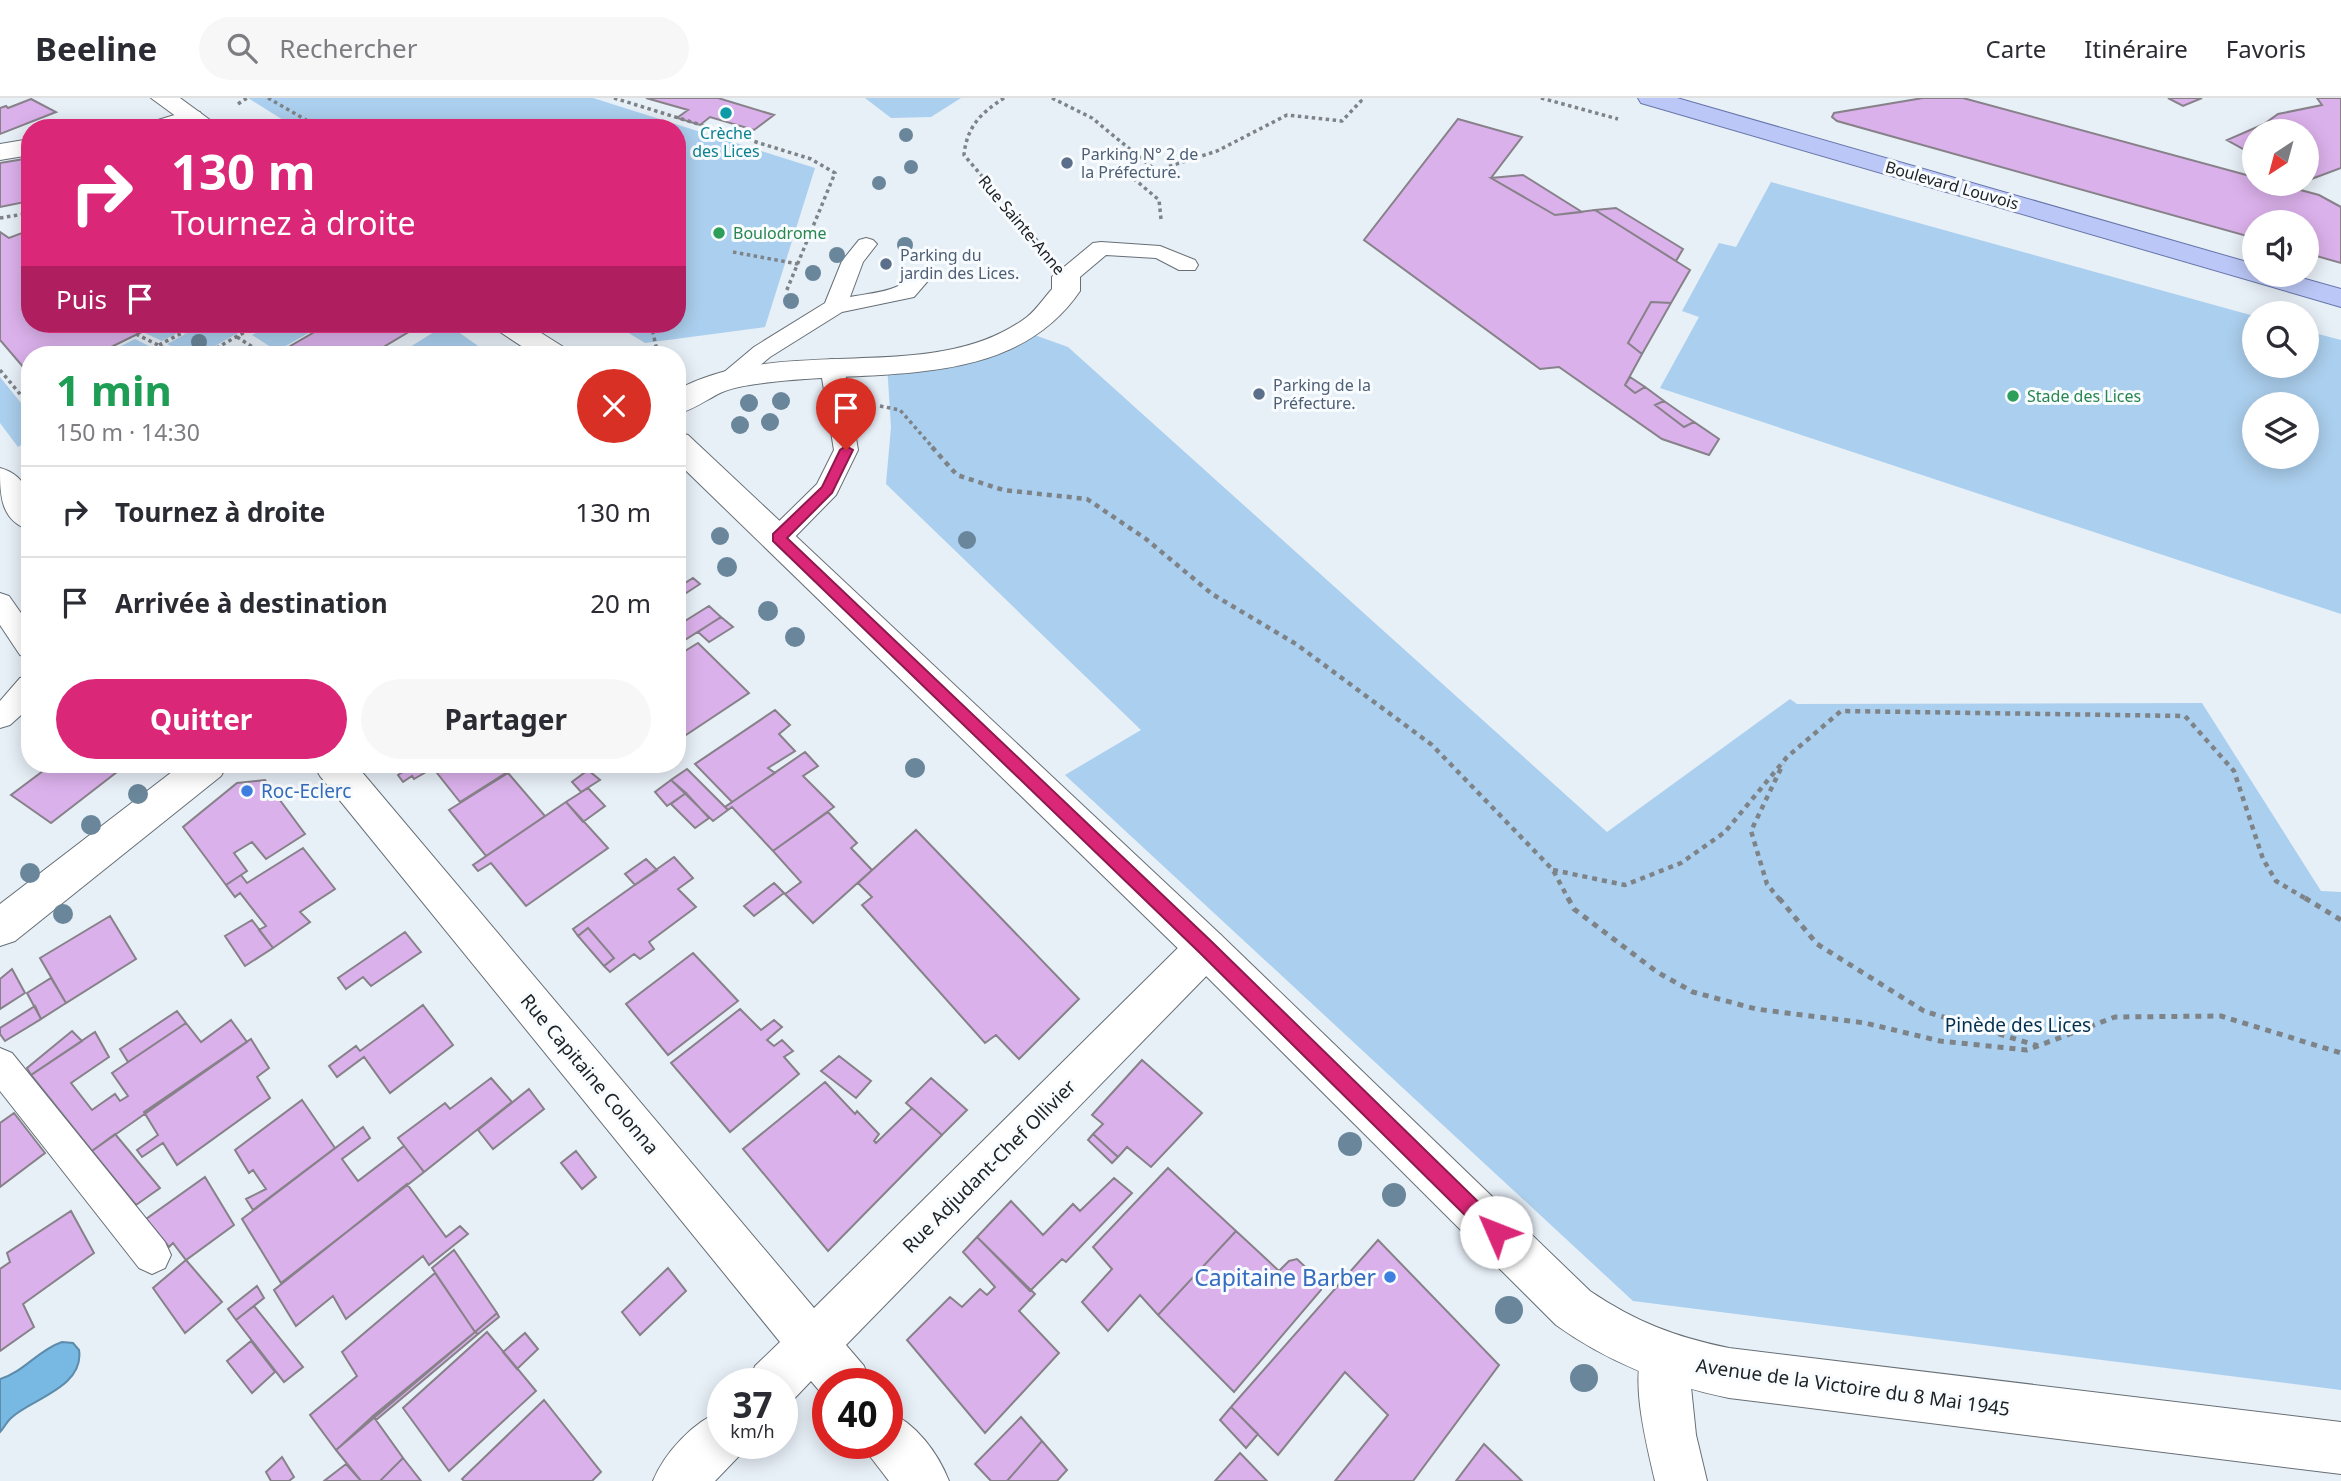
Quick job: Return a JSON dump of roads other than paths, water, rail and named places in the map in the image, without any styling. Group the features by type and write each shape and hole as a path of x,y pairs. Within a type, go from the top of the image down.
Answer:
{"main road":[{"name":"Boulevard Louvois","path":"1650,98 1680,102 2242,269"},
{"path":"2303,287 2341,298"}],"street":[{"path":"163,98 195,119"},
{"path":"0,152 21,148"},
{"name":"Rue Sainte-Anne","path":"686,399 732,378 775,371 946,358 977,352 1035,326 1053,311 1066,292 1066,277"},
{"path":"521,333 541,346"},
{"name":"Avenue de la Victoire du 8 Mai 1945","path":"686,451 1206,948 1573,1308 1622,1341 1663,1358 1729,1373 2341,1448"},
{"path":"0,479 21,506"},
{"path":"0,929 198,773"},
{"name":"Rue Capitaine Colonna","path":"340,773 833,1368"},
{"name":"Rue Adjudant-Chef Ollivier","path":"789,1368 1206,948"},
{"path":"1663,1358 1670,1436 1681,1481"},
{"path":"679,1481 707,1452"},
{"path":"903,1457 923,1481"}],"lane":[{"path":"1066,277 1106,239 1160,252 1187,265"},
{"path":"835,307 853,261 866,243"},
{"path":"732,378 762,352 835,307 906,292 922,275"},
{"path":"778,538 827,489 846,450 832,366"},
{"path":"0,603 21,634"},
{"path":"0,717 21,697"},
{"path":"0,1064 152,1255"}],"place":[{"name":"Crèche des Lices","path":"726,113"},
{"name":"Parking N° 2 de la Préfecture.","path":"1067,163"},
{"name":"Boulodrome","path":"719,233"},
{"name":"Parking du jardin des Lices.","path":"886,264"},
{"name":"Parking de la Préfecture.","path":"1259,394"},
{"name":"Stade des Lices","path":"2013,396"},
{"name":"Roc-Eclerc","path":"247,791"},
{"name":"Capitaine Barber","path":"1390,1277"}],"park label":[{"name":"Pinède des Lices","path":"2018,1025"}]}
